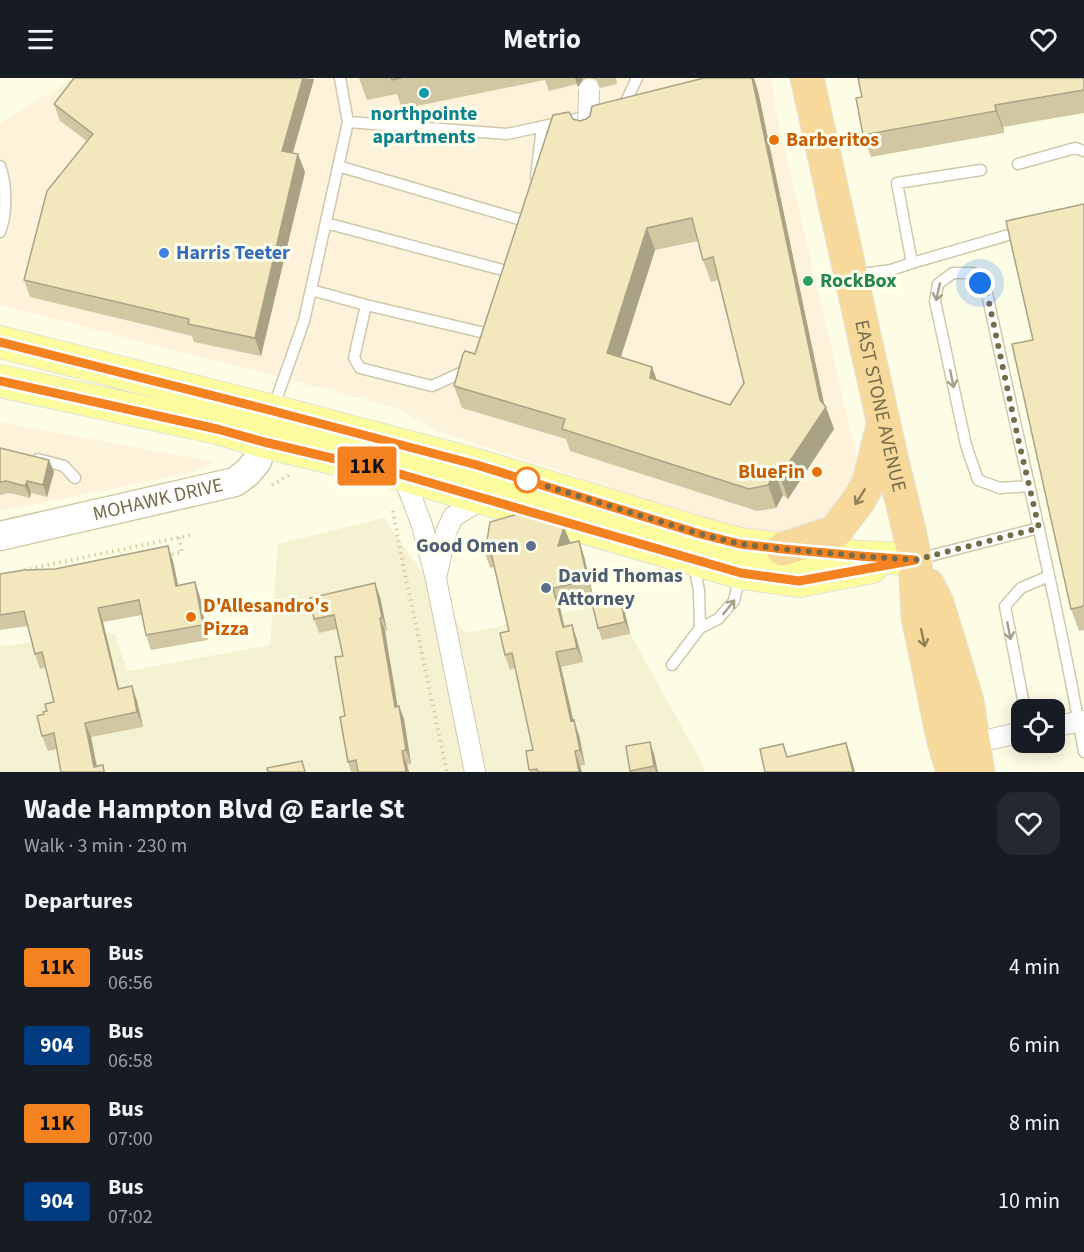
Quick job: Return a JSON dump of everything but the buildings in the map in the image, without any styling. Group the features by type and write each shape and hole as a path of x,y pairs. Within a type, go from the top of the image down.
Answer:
{"highway":[{"name":"EAST STONE AVENUE","path":"807,78 915,560 918,617 943,738 953,772"},
{"path":"783,549 835,532 859,500 869,482 884,421"},
{"name":"EAST STONE AVENUE","path":"915,560 937,603 967,701 976,758"}],"main road":[{"path":"2,340 477,465 700,534 740,544 915,560"},
{"path":"0,381 217,429 403,475 741,573 799,581 915,560"}],"street":[{"path":"588,90 588,131"},
{"name":"MOHAWK DRIVE","path":"0,536 235,482 257,461 273,411"},
{"path":"403,475 422,525 436,579 475,772"},
{"path":"436,579 446,532 453,516 484,498"},
{"path":"1065,724 1081,722"},
{"path":"976,758 1011,738"}],"lane":[{"path":"273,411 304,321 348,122 340,78"},
{"path":"611,111 627,107 637,78"},
{"path":"348,122 507,134 599,114"},
{"path":"534,192 542,127"},
{"path":"1018,164 1075,148 1084,151"},
{"path":"0,166 3,174 5,201 0,232"},
{"path":"338,166 525,221"},
{"path":"912,263 897,183 981,170"},
{"path":"326,223 510,272"},
{"path":"851,275 891,270 1038,226"},
{"path":"1029,486 1000,488 978,480 966,444 935,301 938,284 952,273 974,273 987,293 1081,722 1084,752"},
{"path":"311,290 488,333"},
{"path":"366,305 354,358 360,368 432,386 465,371 471,362"},
{"path":"32,457 64,466 75,478"},
{"path":"915,560 1039,528"},
{"path":"692,558 699,590 700,628"},
{"path":"672,665 700,628 718,619 734,601 741,573"},
{"path":"1023,699 1005,606 1021,588 1049,576"}],"path":[{"path":"267,490 276,482 294,473"},
{"path":"392,506 411,607 447,772"},
{"path":"17,572 190,535"},
{"path":"159,558 182,552 179,537"},
{"path":"156,542 158,550"},
{"path":"121,550 122,558"},
{"path":"92,556 94,563"},
{"path":"56,563 57,570"}],"shaded area":[{"path":"73,78 772,78 774,103 862,479 831,526 793,536 721,528 602,485 440,432 394,407 0,305 0,123"},
{"path":"0,422 215,462 190,473 0,511"},
{"path":"384,518 465,633 613,603 702,763 704,772 0,772 0,646 115,633 127,671 270,645 278,544"}],"bus line":[{"name":"11K","path":"0,342 477,465 700,534 740,544 915,560 799,581 741,573 403,475 217,429 0,381"}],"place":[{"name":"northpointe apartments","path":"424,93"},
{"name":"Barberitos","path":"774,140"},
{"name":"Harris Teeter","path":"164,253"},
{"name":"RockBox","path":"808,281"},
{"name":"BlueFin","path":"817,472"},
{"name":"Good Omen","path":"531,546"},
{"name":"David Thomas Attorney","path":"546,588"},
{"name":"D'Allesandro's Pizza","path":"191,617"}],"route":[{"path":"527,480 700,534 740,544 783,549 915,560 1039,528 987,293 980,283"}]}
